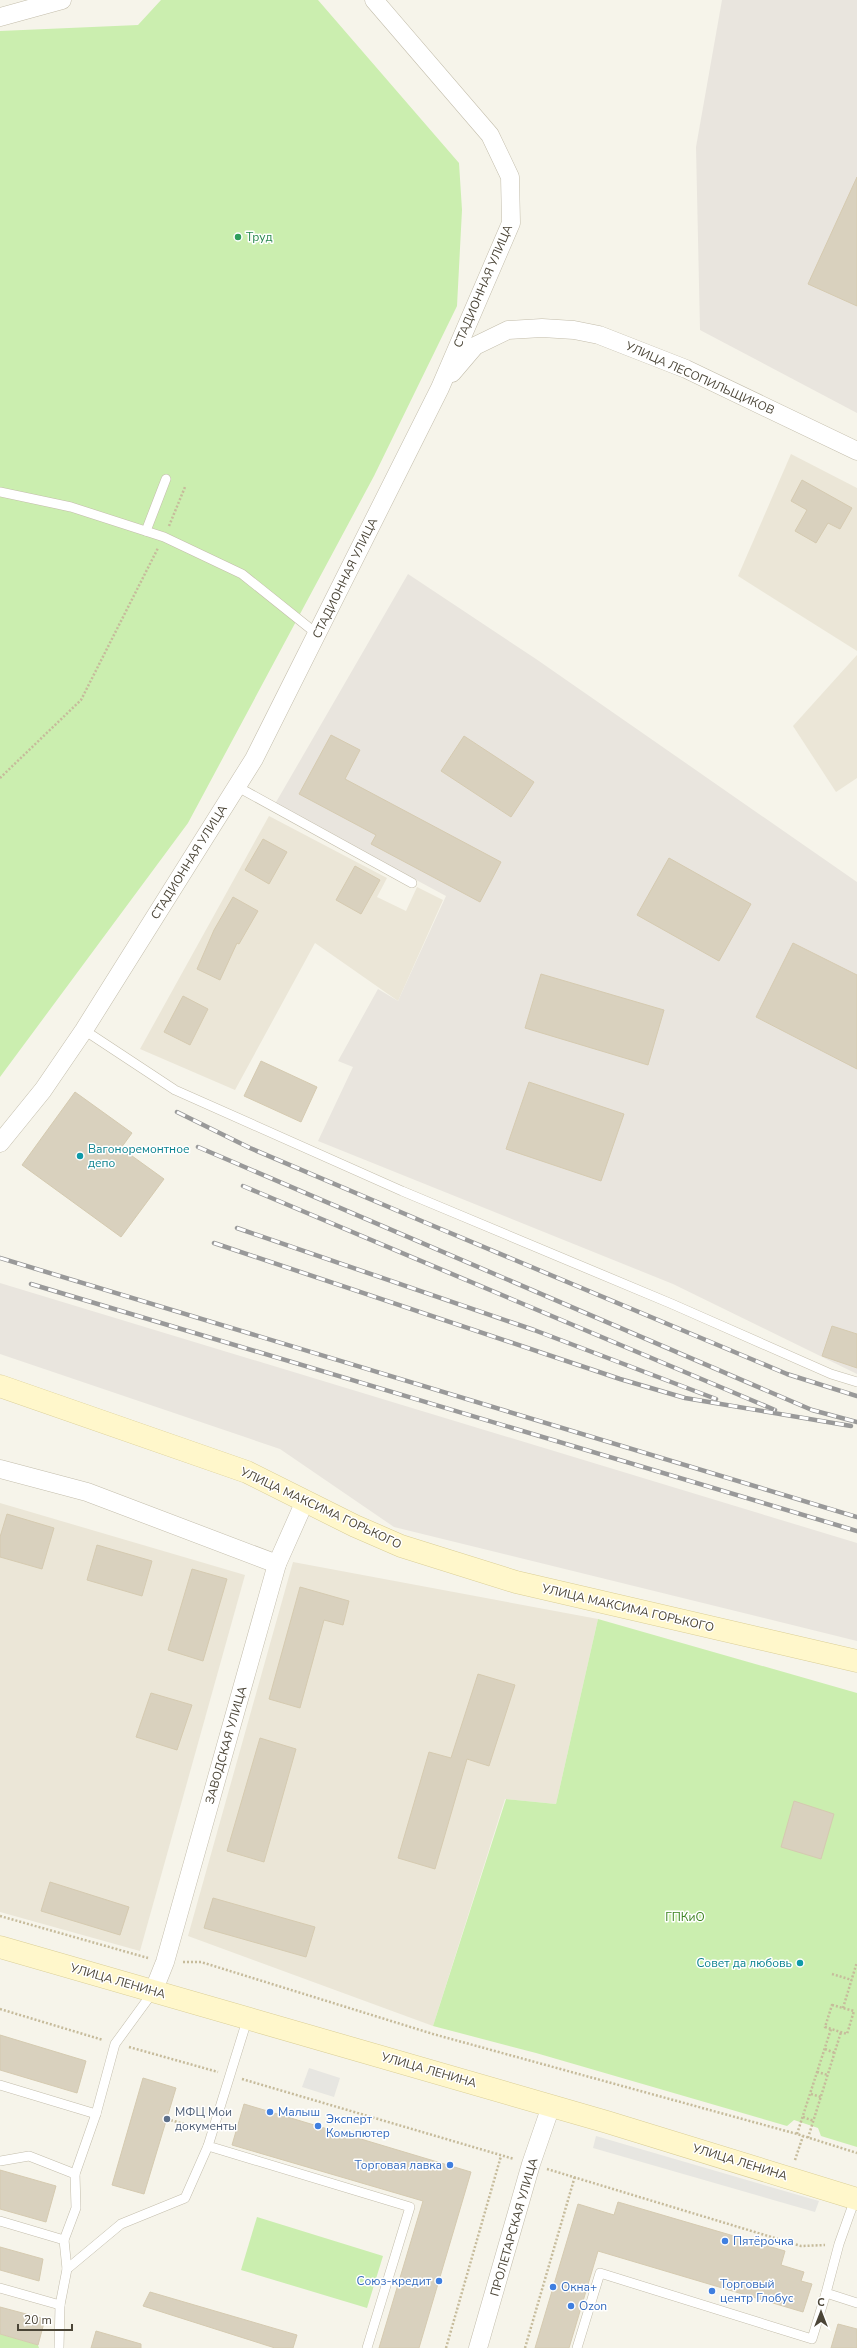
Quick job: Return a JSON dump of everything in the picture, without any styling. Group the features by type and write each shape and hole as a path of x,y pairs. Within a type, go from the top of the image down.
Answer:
{"street":[{"path":"0,17 62,0"},
{"name":"СТАДИОННАЯ УЛИЦА","path":"0,1143 42,1090 84,1030 254,759 440,388 511,223 510,178 490,135 374,0"},
{"name":"УЛИЦА ЛЕСОПИЛЬЩИКОВ","path":"440,388 475,346 508,330 542,328 574,330 599,335 686,369 857,451"},
{"name":"УЛИЦА МАКСИМА ГОРЬКОГО","path":"0,1386 247,1472 401,1546 516,1582 857,1661"},
{"path":"0,1469 87,1492 277,1564"},
{"name":"ЗАВОДСКАЯ УЛИЦА","path":"153,1992 165,1962 277,1564 305,1501"},
{"name":"УЛИЦА ЛЕНИНА","path":"0,1947 153,1992 248,2017 551,2106 856,2199"},
{"name":"ПРОЛЕТАРСКАЯ УЛИЦА","path":"478,2348 531,2164 551,2106"}],"lane":[{"path":"146,531 166,479"},
{"path":"0,492 71,507 164,537 242,574 317,634"},
{"path":"236,786 412,882"},
{"path":"84,1030 175,1090 409,1194 672,1304 831,1374 857,1382"},
{"path":"60,2348 60,2305 67,2269 64,2240 76,2208 75,2174 96,2114 115,2044 153,1992"},
{"path":"67,2269 121,2224 185,2198 213,2132 248,2017"},
{"path":"0,2085 96,2114"},
{"path":"208,2146 410,2207 367,2348"},
{"path":"0,2161 29,2156 75,2174"},
{"path":"577,2348 600,2273 812,2339 839,2244 856,2199"},
{"path":"0,2221 64,2240"},
{"path":"0,2288 60,2305"},
{"path":"826,2293 857,2303"}],"path":[{"path":"0,778 81,700 164,537 185,487"},
{"path":"0,1916 165,1962 201,1962 433,2034 797,2134 857,2153"},
{"path":"843,2008 857,1962"},
{"path":"832,1974 852,1980"},
{"path":"832,2004 843,2008 854,2011 847,2034 825,2027 832,2004"},
{"path":"0,2009 115,2044 575,2176 801,2246"},
{"path":"797,2134 811,2094 830,2029"},
{"path":"808,2138 841,2032"},
{"path":"825,2049 835,2053"},
{"path":"817,2072 828,2075"},
{"path":"811,2094 821,2097"},
{"path":"803,2117 814,2121"},
{"path":"167,2119 213,2132"},
{"path":"446,2348 501,2156"},
{"path":"525,2348 575,2176"}],"shaded area":[{"path":"722,0 857,0 857,413 700,330 696,147"},
{"path":"791,454 857,488 857,651 738,576"},
{"path":"408,574 536,659 857,882 857,1374 673,1284 318,1141 353,1067 338,1061 378,989 398,1001 446,896 275,804"},
{"path":"857,655 857,778 836,792 793,726"},
{"path":"269,816 387,878 377,897 406,911 417,887 443,900 398,1001 315,943 235,1090 140,1049"},
{"path":"0,1283 857,1543 857,1641 394,1527 280,1449 0,1354"},
{"path":"0,1503 245,1575 140,1951 0,1912"},
{"path":"293,1562 598,1619 556,1804 505,1799 433,2026 188,1936"},
{"path":"309,2068 340,2078 334,2097 302,2087"},
{"path":"596,2136 819,2201 815,2212 593,2148"}],"green space":[{"path":"161,0 318,0 459,163 462,210 457,306 374,476 188,823 0,1077 0,31 138,25"},
{"name":"ГПКиО","path":"598,1619 857,1693 857,2147 821,2136 818,2128 794,2120 787,2126 536,2053 433,2026 506,1799 556,1804"},
{"path":"257,2217 383,2256 367,2308 241,2270"},
{"path":"0,2334 38,2345 39,2348 0,2348"}],"building":[{"path":"857,177 857,306 808,284"},
{"path":"802,480 852,508 840,529 828,523 816,543 795,531 807,510 791,501"},
{"path":"331,735 360,750 345,779 501,862 480,902 371,844 376,835 299,794"},
{"path":"464,736 534,782 511,817 441,771"},
{"path":"263,839 287,852 269,884 245,870"},
{"path":"669,858 751,904 719,961 637,915"},
{"path":"355,866 380,880 361,914 336,900"},
{"path":"233,897 258,911 239,944 237,943 220,980 197,969 214,930"},
{"path":"793,943 857,975 857,1069 756,1017"},
{"path":"541,974 664,1010 648,1065 525,1028"},
{"path":"183,996 208,1009 190,1045 164,1032"},
{"path":"261,1061 317,1087 301,1122 244,1096"},
{"path":"529,1082 624,1114 601,1181 506,1149"},
{"name":"Вагоноремонтное депо","path":"75,1092 132,1133 121,1148 164,1179 121,1237 22,1165"},
{"path":"832,1326 857,1334 857,1368 822,1356"},
{"path":"7,1514 54,1528 42,1569 0,1557 0,1537"},
{"path":"97,1545 152,1561 142,1596 87,1580"},
{"path":"192,1569 227,1579 203,1661 168,1650"},
{"path":"300,1587 349,1601 343,1625 324,1620 300,1708 269,1699"},
{"path":"478,1674 515,1685 489,1766 467,1759 435,1869 398,1858 429,1752 451,1758"},
{"path":"151,1693 192,1705 177,1750 136,1737"},
{"path":"260,1738 296,1749 264,1862 227,1851"},
{"path":"794,1801 834,1814 821,1859 781,1847"},
{"path":"50,1882 129,1907 120,1935 41,1911"},
{"path":"213,1898 315,1927 306,1957 204,1928"},
{"path":"0,2035 86,2061 77,2093 0,2070"},
{"path":"143,2078 176,2088 144,2194 112,2185"},
{"path":"244,2104 471,2172 419,2348 379,2348 423,2201 232,2145"},
{"path":"0,2170 56,2186 46,2222 0,2209"},
{"path":"618,2202 785,2251 781,2265 804,2272 801,2281 812,2284 803,2312 598,2251 569,2348 535,2348 578,2204 614,2215"},
{"path":"0,2247 43,2259 39,2281 0,2270"},
{"path":"150,2292 297,2335 293,2348 275,2348 143,2306"},
{"path":"0,2307 45,2319 38,2345 0,2334"},
{"path":"838,2324 857,2329 857,2348 831,2348"},
{"path":"96,2331 141,2344 141,2348 91,2348"}],"railway":[{"path":"177,1112 250,1148 787,1374 857,1396"},
{"path":"198,1147 812,1410 857,1422"},
{"path":"243,1186 775,1410"},
{"path":"237,1228 534,1330 716,1399"},
{"path":"214,1243 620,1379 685,1398 851,1426"},
{"path":"0,1258 857,1517"},
{"path":"31,1284 857,1531"}],"place":[{"name":"Труд","path":"238,237"},
{"name":"Вагоноремонтное депо","path":"80,1156"},
{"name":"Совет да любовь","path":"800,1963"},
{"name":"Малыш","path":"270,2112"},
{"name":"МФЦ Мои документы","path":"167,2119"},
{"name":"Эксперт Комьпютер","path":"318,2126"},
{"name":"Торговая лавка","path":"450,2165"},
{"name":"Пятёрочка","path":"725,2241"},
{"name":"Союз-кредит","path":"439,2281"},
{"name":"Окна+","path":"553,2287"},
{"name":"Торговый центр Глобус","path":"712,2291"},
{"name":"Ozon","path":"571,2306"}]}
